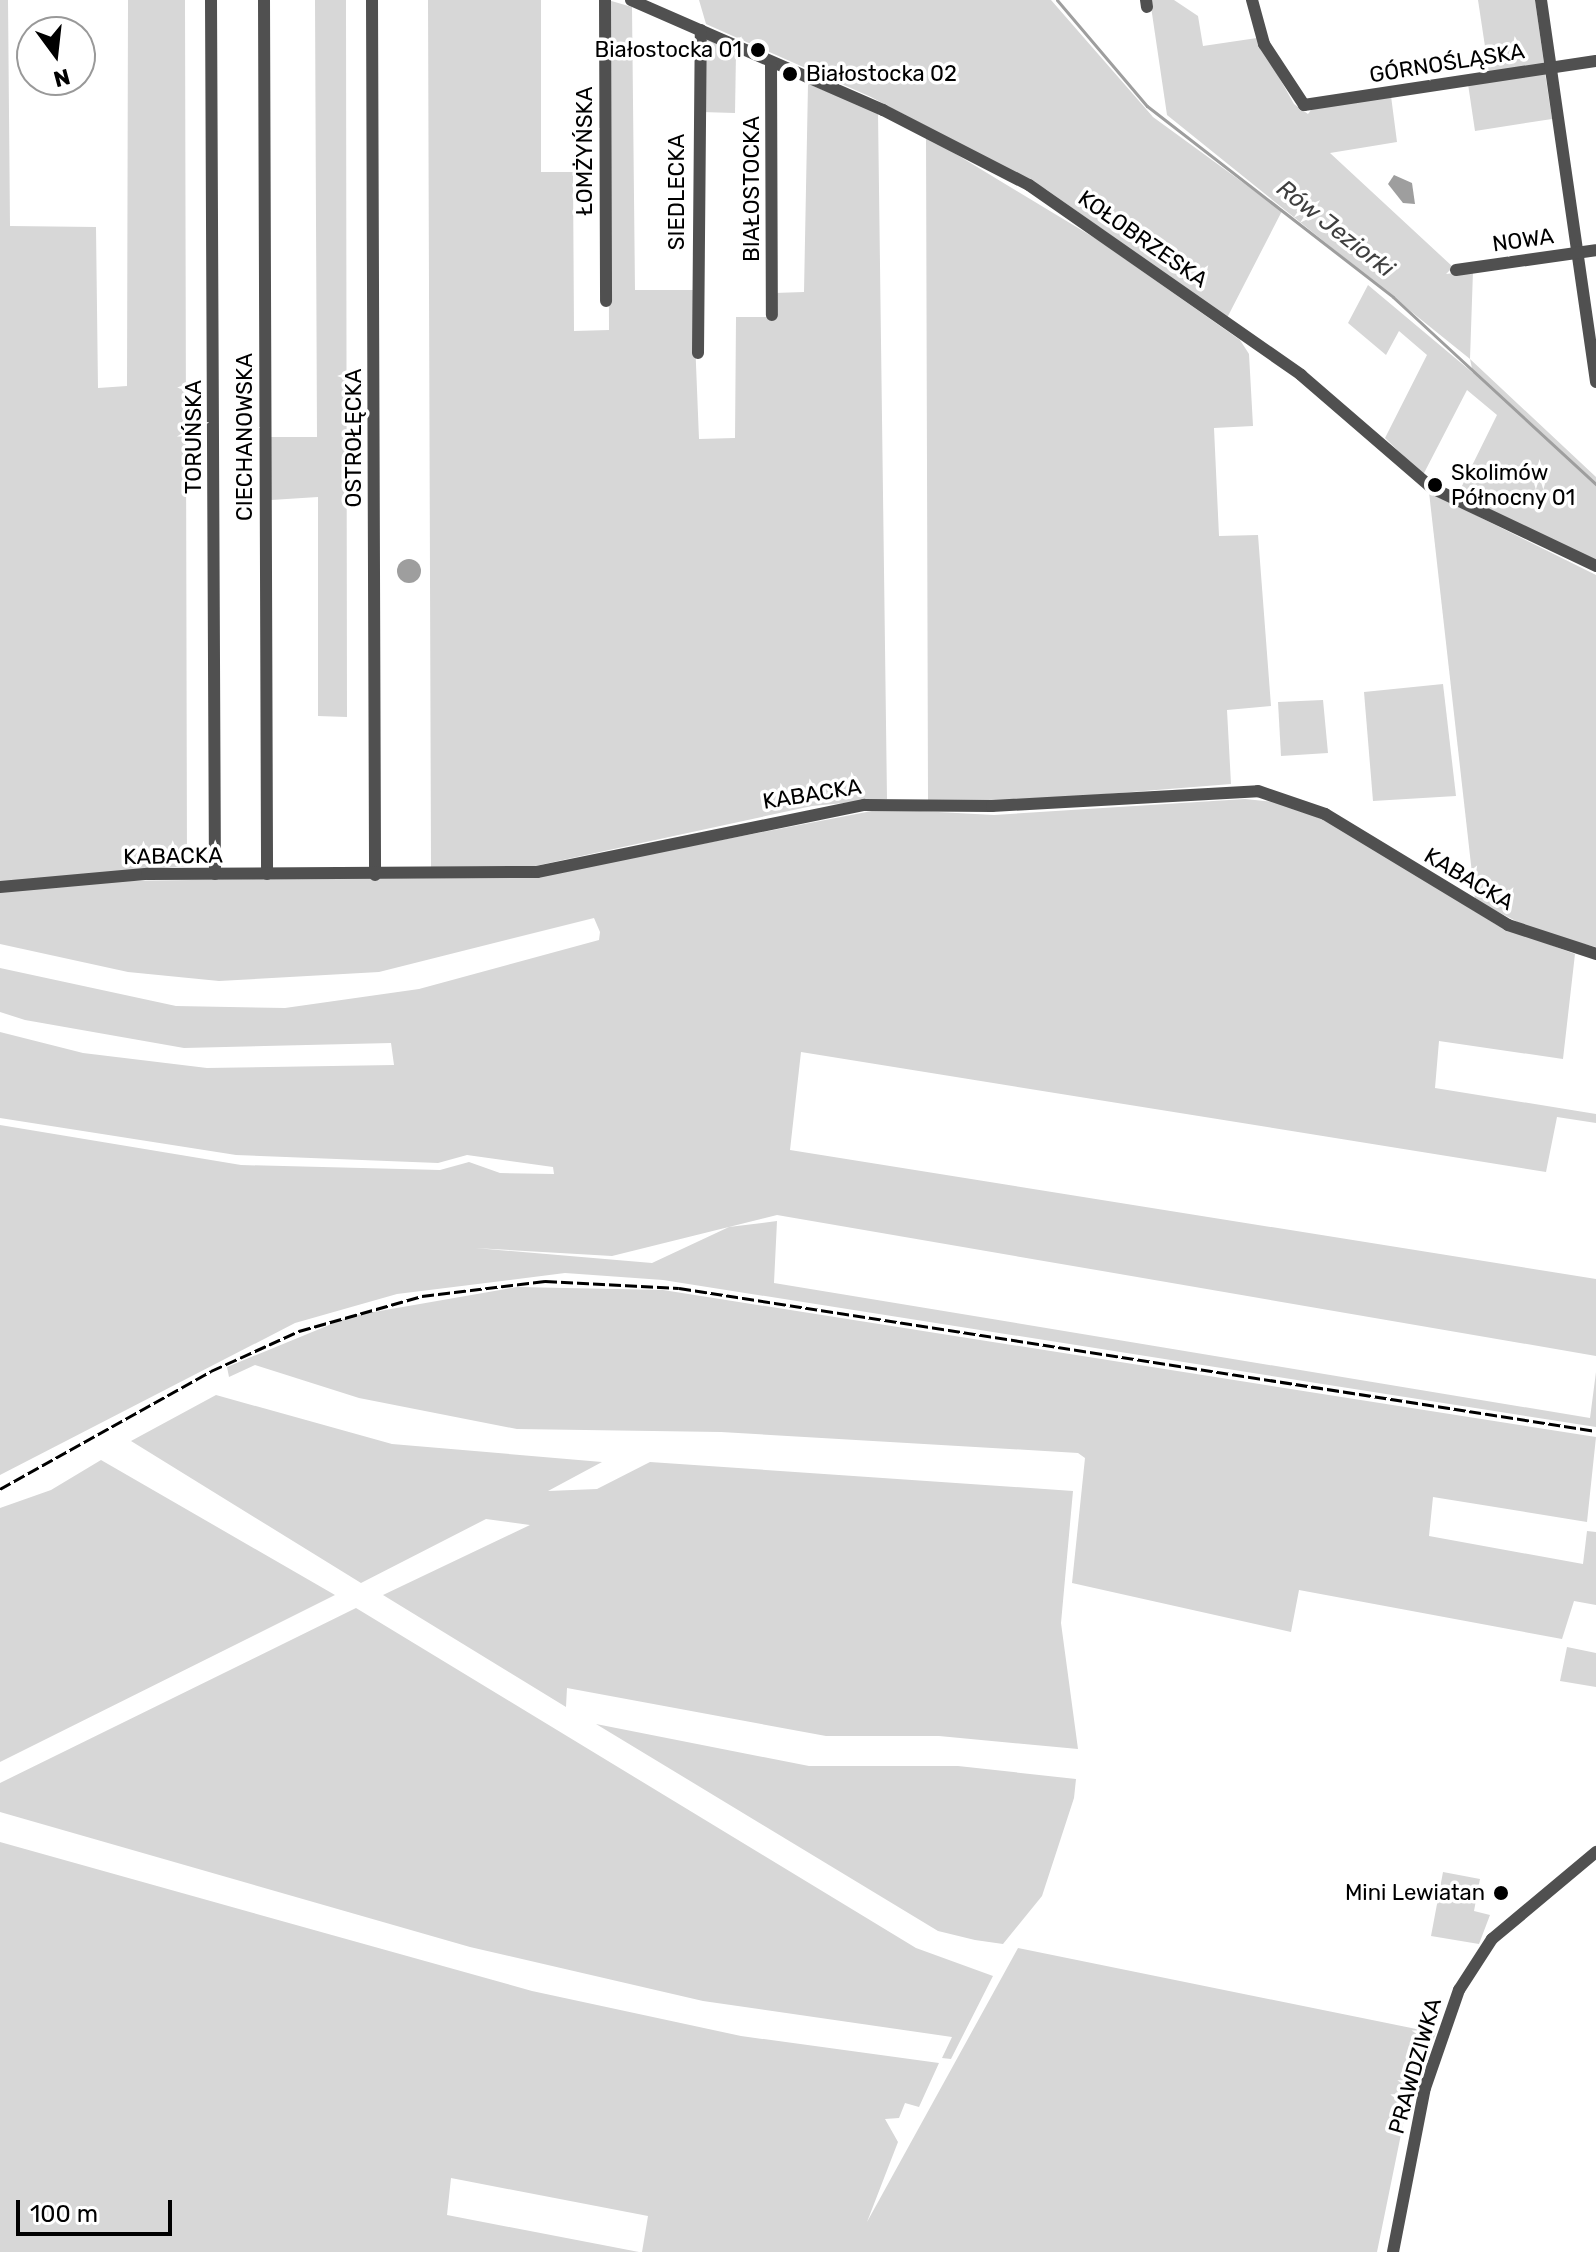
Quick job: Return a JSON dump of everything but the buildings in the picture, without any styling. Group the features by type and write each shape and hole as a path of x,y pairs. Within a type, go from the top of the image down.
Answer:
{"street":[{"name":"TORUŃSKA","path":"211,0 215,874"},
{"name":"CIECHANOWSKA","path":"264,0 267,874"},
{"name":"OSTROŁĘCKA","path":"372,0 375,875"},
{"name":"ŁOMŻYŃSKA","path":"605,0 606,301"},
{"name":"KOŁOBRZESKA","path":"631,0 771,62 1029,185 1301,375 1432,488 1596,566"},
{"name":"GÓRNOŚLĄSKA","path":"1252,0 1264,44 1304,105 1596,61"},
{"path":"1541,0 1596,382"},
{"name":"SIEDLECKA","path":"698,353 701,30"},
{"name":"BIAŁOSTOCKA","path":"771,62 772,315"},
{"name":"NOWA","path":"1456,270 1596,250"},
{"name":"KABACKA","path":"0,887 215,874 537,872 864,805 992,806 1258,791 1325,814 1508,925 1596,954"},
{"name":"PRAWDZIWKA","path":"1393,2252 1425,2088 1459,1990 1492,1939 1596,1852"}],"shaded area":[{"path":"0,0 8,0 10,226 96,227 98,388 127,386 128,0 185,0 187,866 0,882"},
{"path":"315,0 346,0 347,717 318,716 318,497 271,500 271,437 317,437"},
{"path":"428,0 541,0 541,172 573,172 574,331 609,330 608,0 632,7 635,290 693,290 699,439 735,438 736,317 775,317 774,293 804,292 808,84 878,112 887,799 812,806 535,866 431,867"},
{"path":"699,0 1051,0 1153,117 1282,211 1227,318 1047,190 871,97 706,24"},
{"path":"1150,0 1174,0 1198,16 1203,46 1257,38 1294,104 1308,114 1314,106 1391,96 1397,142 1330,153 1453,267 1446,274 1473,271 1470,359 1167,115"},
{"path":"1478,0 1535,0 1544,64 1489,73"},
{"path":"705,39 736,52 735,113 701,112"},
{"path":"1545,73 1552,119 1475,131 1468,84"},
{"path":"926,136 1098,240 1240,340 1249,354 1253,426 1214,428 1219,536 1258,535 1271,706 1227,710 1231,784 1007,802 928,800"},
{"path":"1394,175 1412,183 1415,204 1403,203 1388,184"},
{"path":"1368,285 1473,373 1470,359 1596,477 1596,561 1458,494 1497,415 1467,390 1423,475 1385,438 1427,355 1399,331 1386,355 1348,323"},
{"path":"1429,492 1596,575 1596,947 1537,932 1475,900"},
{"path":"409,559 420,566 421,571 414,582 409,583 398,576 397,571 404,560"},
{"path":"1443,684 1456,796 1373,801 1364,692"},
{"path":"1323,700 1328,753 1281,756 1278,702"},
{"path":"1245,799 1284,803 1333,824 1497,925 1575,954 1563,1059 1439,1041 1435,1088 1596,1114 1596,1123 1557,1117 1546,1172 801,1052 790,1150 1596,1279 1596,1356 777,1215 612,1256 475,1248 652,1263 729,1227 777,1221 774,1283 1590,1418 1596,1372 1596,1427 663,1280 565,1273 397,1294 295,1323 0,1475 0,1125 241,1165 440,1170 469,1162 500,1173 554,1174 553,1167 467,1155 438,1163 236,1155 0,1118 0,1032 83,1053 207,1068 394,1065 391,1043 184,1048 25,1020 0,1012 0,968 176,1006 285,1008 419,989 599,940 600,932 594,918 379,972 219,981 128,972 0,944 0,890 110,881 536,876 882,809 994,815"},
{"path":"517,1287 663,1290 1596,1437 1587,1522 1433,1497 1429,1536 1583,1564 1587,1531 1596,1532 1596,1605 1574,1601 1562,1639 1299,1590 1291,1632 1072,1583 1085,1458 1078,1453 721,1432 517,1429 359,1398 255,1365 229,1377 227,1367 351,1316"},
{"path":"216,1395 392,1444 602,1462 548,1491 597,1489 650,1462 1073,1491 1061,1623 1078,1749 939,1736 826,1736 567,1688 566,1707 383,1595 530,1525 486,1519 361,1583 131,1441"},
{"path":"101,1460 335,1595 0,1762 0,1508 51,1490"},
{"path":"356,1608 916,1948 993,1976 951,2059 942,2058 952,2037 703,2001 470,1947 0,1812 0,1783"},
{"path":"1567,1647 1596,1653 1596,1687 1560,1681"},
{"path":"596,1724 809,1766 958,1766 1076,1779 1074,1798 1042,1896 1003,1944 975,1940 938,1931"},
{"path":"0,1842 532,1991 741,2036 939,2063 919,2107 905,2103 899,2118 885,2119 898,2142 867,2222 1018,1948 1436,2033 1409,2095 1377,2252 642,2252 648,2216 451,2178 447,2215 639,2252 0,2252"},
{"path":"1443,1872 1480,1879 1474,1911 1490,1915 1479,1944 1431,1936"}],"waterway":[{"name":"Rów Jeziorki","path":"1057,0 1147,106 1393,297 1596,484"}],"railway":[{"path":"0,1489 211,1371 299,1331 422,1296 545,1281 679,1288 1596,1431"}],"place":[{"name":"Białostocka 01","path":"758,50"},
{"name":"Białostocka 02","path":"790,74"},
{"name":"Skolimów Północny 01","path":"1435,485"},
{"name":"Mini Lewiatan","path":"1501,1893"}]}
